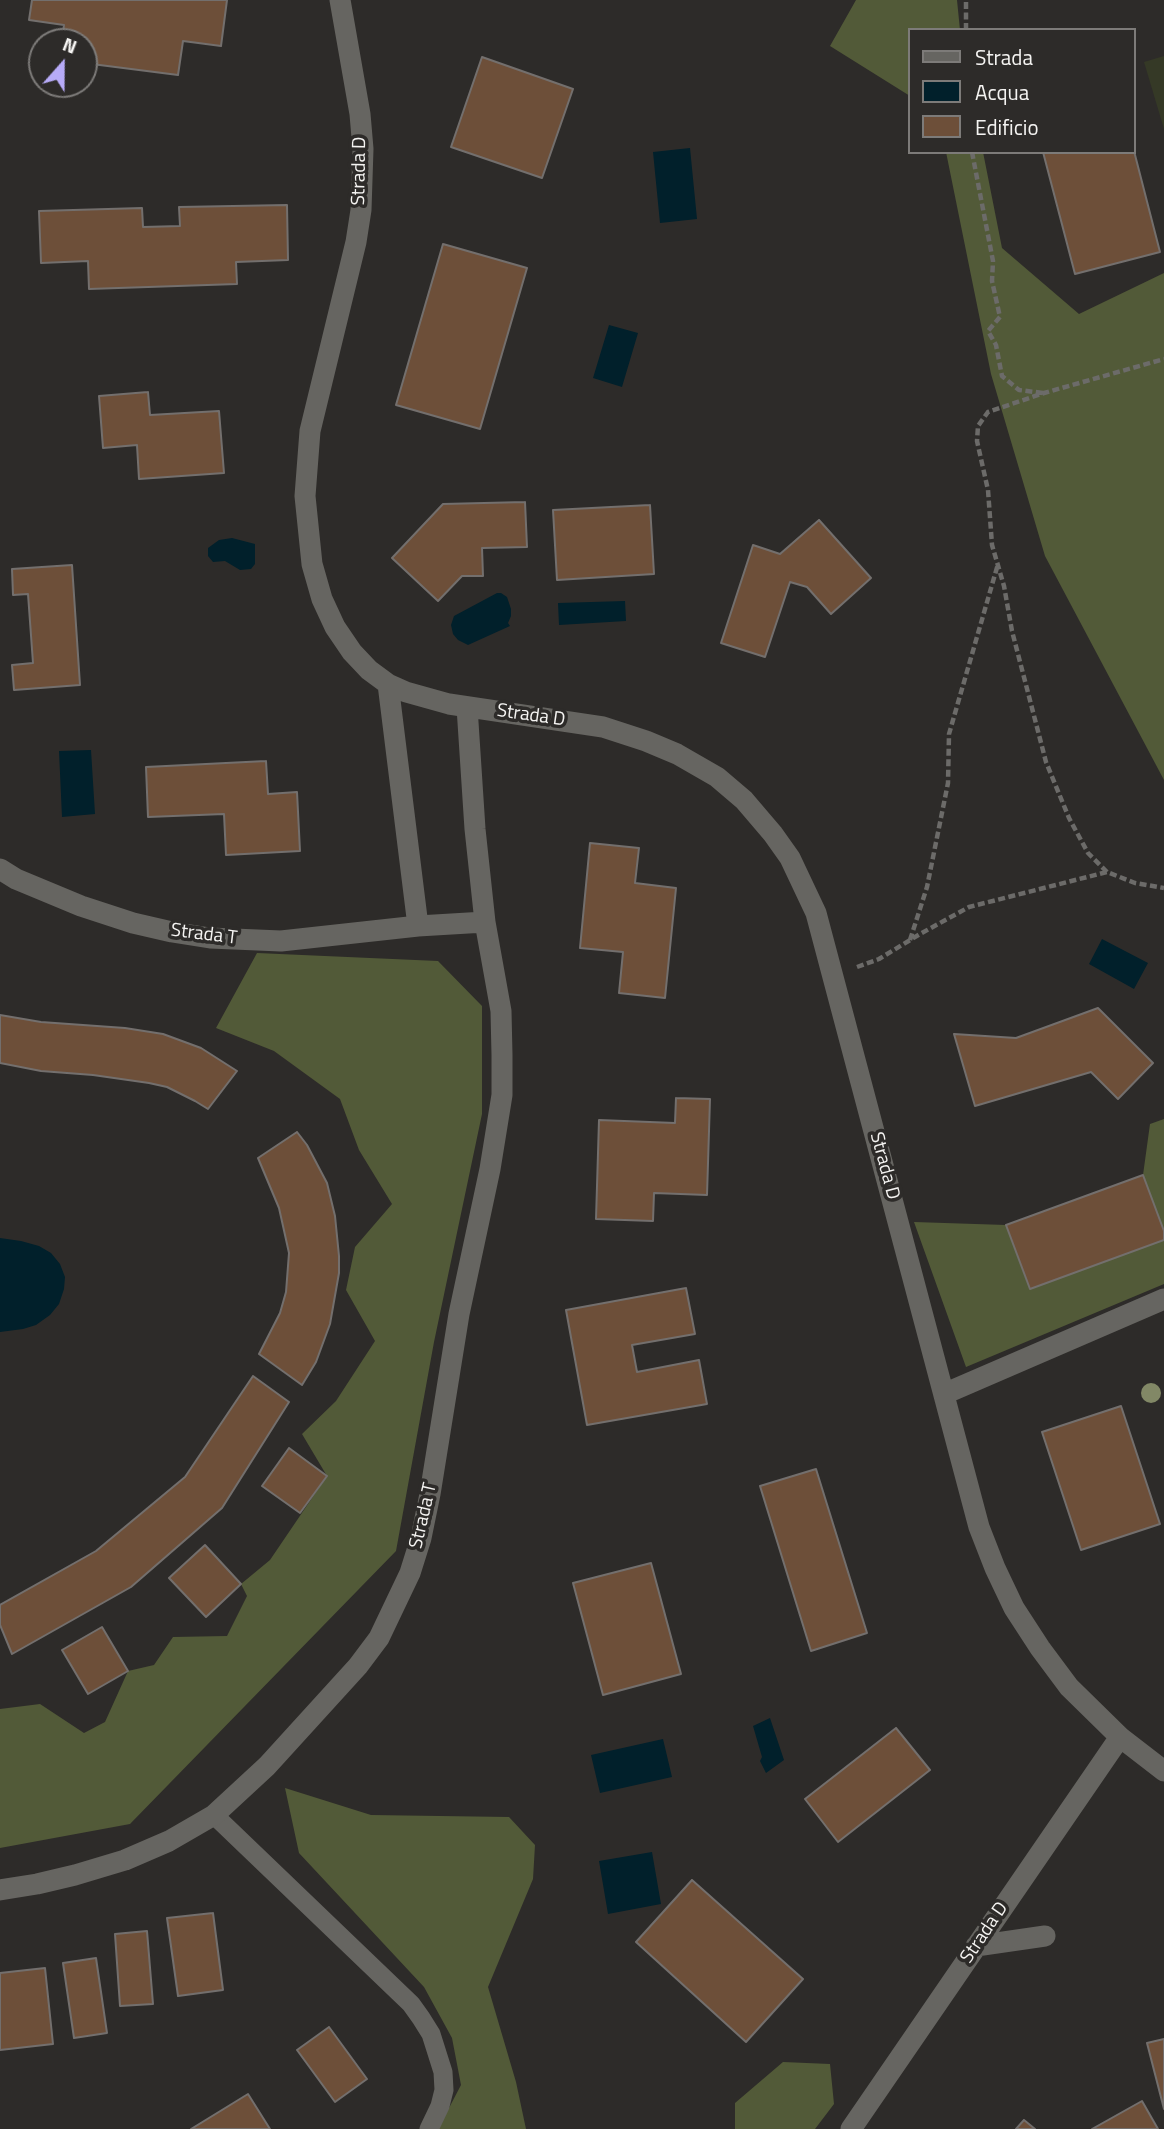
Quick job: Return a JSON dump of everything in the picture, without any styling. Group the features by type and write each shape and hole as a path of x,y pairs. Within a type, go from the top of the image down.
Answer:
{"street":[{"name":"Strada D","path":"340,0 360,114 363,149 361,200 356,242 310,431 305,496 312,564 322,599 335,627 352,652 369,670 388,684 426,699 580,723 628,734 677,754 717,778 744,800 774,834 804,884 816,913 979,1527 995,1568 1014,1608 1069,1686 1120,1737 1164,1771"},
{"path":"388,684 418,926"},
{"name":"Strada T","path":"0,1890 75,1875 125,1860 169,1841 214,1815 267,1766 358,1666 379,1638 396,1605 421,1538 459,1314 490,1169 502,1095 500,1011 485,922 475,829 467,707"},
{"name":"Strada T","path":"0,869 81,906 133,923 210,938 281,941 418,926 485,922"},
{"path":"944,1394 1164,1299"},
{"name":"Strada D","path":"851,2129 1120,1737"},
{"path":"976,1945 1045,1936"}],"lane":[{"path":"214,1815 411,2004 421,2018 435,2043 443,2072 444,2090 429,2129"}],"path":[{"path":"965,28 966,0"},
{"path":"972,154 993,261 992,281 1000,317 988,331 996,345 1002,376 1019,390 1044,393"},
{"path":"1164,359 988,412 978,426 977,441 988,490 992,545 1004,586 1015,642 1046,762 1069,818 1088,853 1107,872 1135,883 1164,888"},
{"path":"911,940 927,887 948,783 949,734 998,564"},
{"path":"833,975 879,959 970,907 1107,872"}],"green space":[{"path":"856,0 957,0 960,28 908,28 908,95 830,46"},
{"path":"1164,56 1164,129 1144,62"},
{"path":"946,154 983,154 1002,248 1079,314 1164,273 1164,780 1045,556 991,374"},
{"path":"257,953 438,961 482,1006 482,1114 434,1342 396,1551 130,1824 0,1848 0,1709 40,1704 84,1733 105,1722 128,1671 154,1665 173,1637 227,1636 247,1596 241,1584 270,1560 327,1476 302,1434 336,1401 375,1341 346,1290 355,1247 392,1204 359,1150 340,1099 274,1051 216,1028"},
{"path":"1164,1119 1164,1231 1143,1175 1150,1124"},
{"path":"914,1222 1006,1225 1027,1282 1164,1240 1164,1284 966,1367"},
{"path":"285,1788 371,1815 509,1817 535,1845 533,1879 488,1987 516,2082 526,2129 438,2129 461,2085 452,2038 424,1987 299,1853"},
{"path":"783,2062 830,2064 834,2104 815,2129 735,2129 735,2103"}],"water":[{"path":"690,148 697,219 660,223 653,152"},
{"path":"609,325 638,333 622,387 593,378"},
{"path":"232,538 255,544 255,564 251,569 240,570 225,561 213,562 208,556 208,548 219,540"},
{"path":"497,593 507,597 511,609 508,623 510,626 468,645 458,640 451,625 454,616"},
{"path":"625,601 626,621 559,625 558,603"},
{"path":"91,750 95,814 62,817 59,751"},
{"path":"1102,939 1148,963 1134,989 1089,964"},
{"path":"0,1238 39,1246 51,1253 60,1264 65,1277 59,1304 36,1325 0,1332"},
{"path":"770,1718 784,1760 766,1773 760,1761 762,1757 753,1726"},
{"path":"663,1739 672,1777 600,1793 591,1755"},
{"path":"652,1852 661,1904 608,1914 599,1861"}],"building":[{"path":"32,0 227,0 221,46 183,41 178,75 98,65 98,28 64,28 64,25 29,20"},
{"path":"482,57 573,89 542,178 451,147"},
{"path":"1044,154 1135,154 1160,252 1075,274"},
{"path":"287,205 288,260 236,262 237,284 89,289 88,261 41,263 39,211 142,208 143,227 180,226 179,207"},
{"path":"443,244 527,268 480,429 396,405"},
{"path":"148,392 150,415 219,411 224,473 139,479 137,445 103,448 99,396"},
{"path":"525,502 527,547 482,548 483,576 462,576 438,601 392,558 443,504"},
{"path":"650,505 654,574 557,580 553,510"},
{"path":"819,520 871,578 831,614 807,587 790,582 765,657 721,643 753,545 780,554"},
{"path":"72,565 80,685 14,690 12,665 33,663 28,594 13,595 12,569"},
{"path":"266,761 268,794 297,792 300,851 226,855 224,814 148,817 146,767"},
{"path":"590,843 639,848 635,883 676,888 665,998 619,993 623,952 580,948"},
{"path":"1098,1008 1153,1063 1118,1099 1091,1072 975,1106 954,1034 1016,1038"},
{"path":"0,1015 41,1022 125,1028 163,1034 201,1048 237,1071 208,1109 167,1087 149,1083 41,1071 0,1063"},
{"path":"676,1098 710,1099 707,1195 654,1193 653,1221 596,1219 599,1120 675,1123"},
{"path":"297,1132 327,1183 335,1216 339,1256 339,1273 330,1324 316,1362 302,1385 259,1354 280,1313 286,1292 289,1253 279,1208 258,1158"},
{"path":"1143,1175 1164,1231 1164,1240 1030,1289 1006,1225"},
{"path":"686,1288 695,1334 632,1345 637,1372 699,1360 707,1404 587,1425 566,1310"},
{"path":"253,1376 289,1402 222,1508 131,1587 12,1654 0,1625 0,1605 96,1551 185,1477"},
{"path":"1121,1406 1160,1524 1081,1550 1042,1432"},
{"path":"289,1448 327,1476 300,1513 262,1486"},
{"path":"816,1469 867,1633 811,1651 760,1486"},
{"path":"205,1545 241,1584 206,1617 169,1578"},
{"path":"651,1563 681,1674 603,1695 573,1583"},
{"path":"102,1627 128,1671 88,1694 62,1650"},
{"path":"896,1728 930,1770 838,1842 805,1799"},
{"path":"692,1880 803,1979 746,2042 636,1942"},
{"path":"213,1913 223,1990 178,1996 167,1918"},
{"path":"147,1931 153,2004 120,2006 115,1934"},
{"path":"96,1958 107,2033 74,2038 63,1963"},
{"path":"45,1968 53,2044 0,2050 0,1973"},
{"path":"329,2027 367,2079 335,2102 297,2050"},
{"path":"1164,2039 1164,2109 1147,2043"},
{"path":"248,2094 270,2129 191,2129"},
{"path":"1142,2101 1158,2129 1092,2129"},
{"path":"1024,2120 1035,2129 1016,2129"}]}
